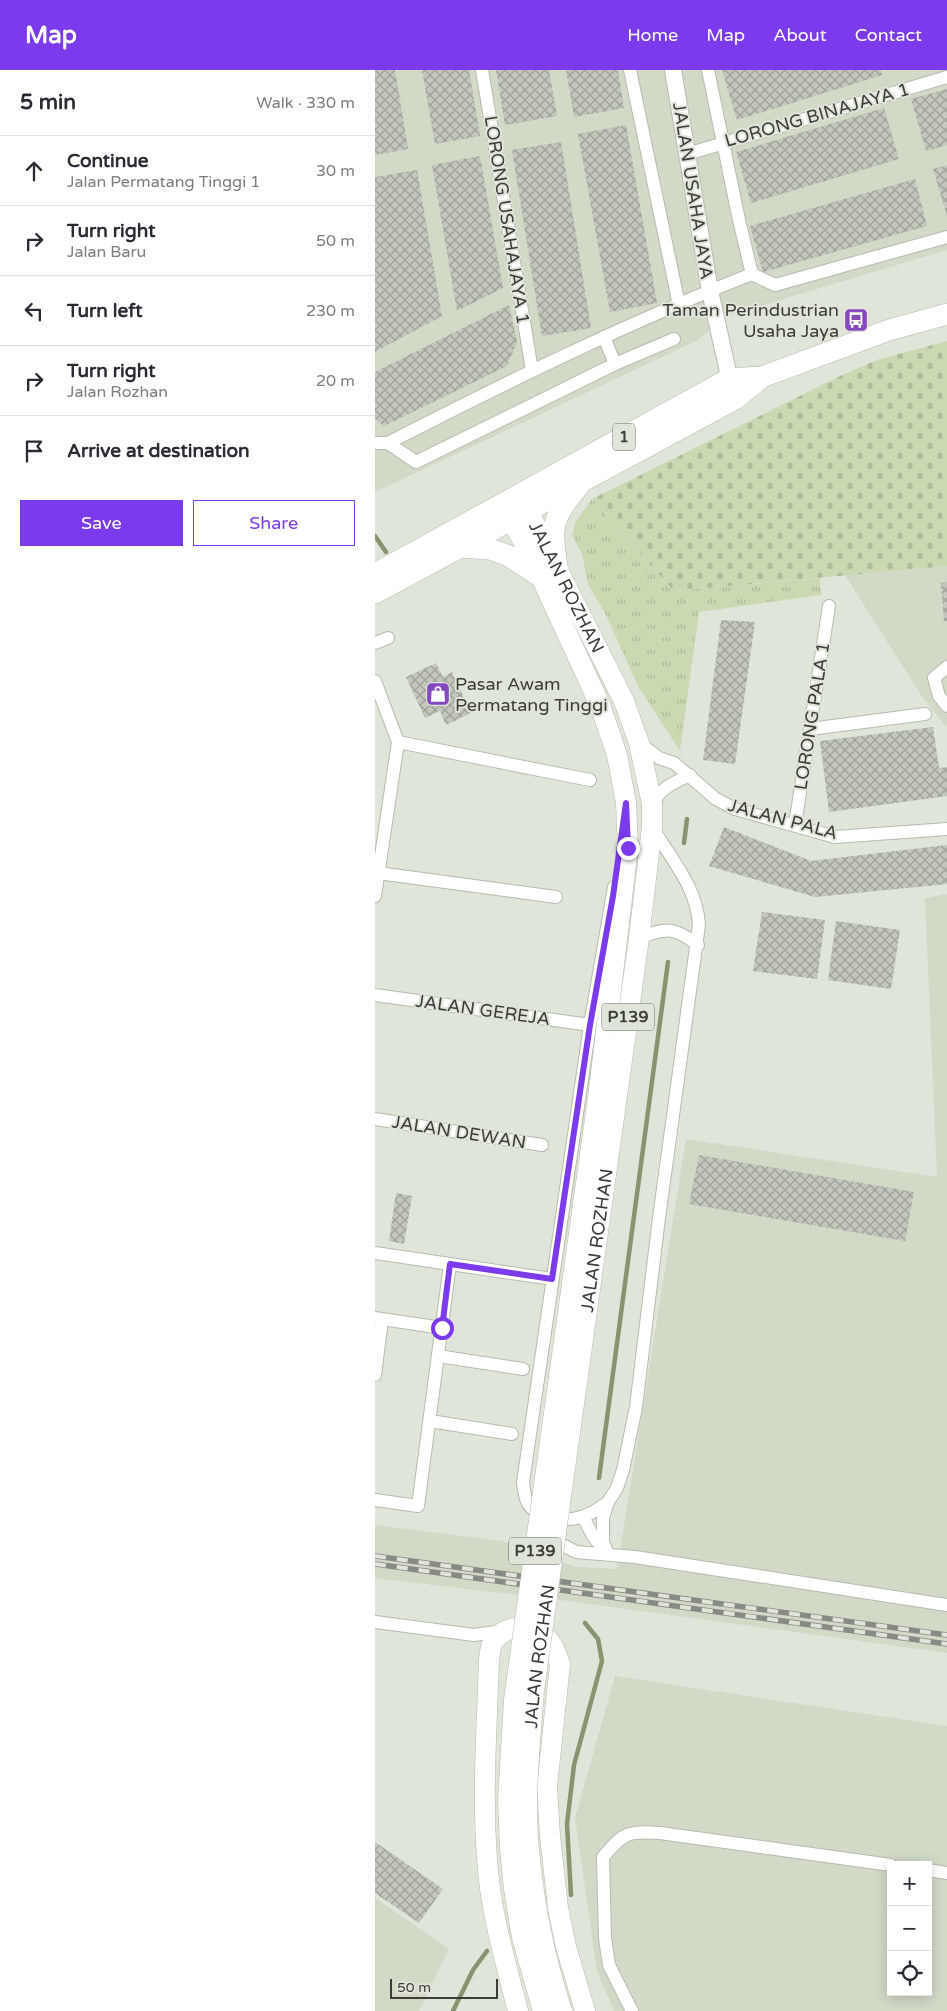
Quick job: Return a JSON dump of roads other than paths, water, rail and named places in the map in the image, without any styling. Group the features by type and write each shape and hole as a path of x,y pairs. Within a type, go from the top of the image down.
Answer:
{"highway":[{"name":"1","path":"375,592 460,547 516,507 729,379 762,377 889,330 947,314"},
{"name":"1","path":"375,574 516,507 584,479 735,399 762,377"},
{"path":"460,547 490,548 550,575 556,518 564,503 584,479"}],"main road":[{"name":"JALAN ROZHAN","path":"516,507 550,575 624,701 639,743 652,804 652,827 639,938 608,1093 514,1700 508,1800 510,1848 514,1889 523,1937 543,2011"},
{"name":"JALAN ROZHAN","path":"550,575 601,706 617,755 626,803 628,848 608,1093 534,1690 529,1749 529,1849 533,1882 547,1961 562,2011"},
{"path":"518,2011 495,1925 487,1858 485,1762 489,1660 492,1644 503,1631 517,1627 539,1630 556,1651 560,1664 547,1787 550,1836 557,1908 566,1947 585,2011"}],"street":[{"name":"LORONG USAHAJAYA 1","path":"482,70 532,370"},
{"name":"JALAN USAHA JAYA","path":"630,70 679,305"},
{"name":"JALAN USAHA JAYA","path":"673,70 710,291 735,399"},
{"name":"JALAN USAHA JAYA","path":"708,70 752,274"},
{"name":"LORONG BINAJAYA 1","path":"687,154 947,77"},
{"path":"380,444 604,337 752,274 775,285 947,237"},
{"path":"604,337 615,364"},
{"path":"380,444 416,462 615,364 674,339"},
{"name":"LORONG PALA 1","path":"795,825 829,606"},
{"path":"375,642 388,638"},
{"path":"947,667 934,678 939,696 947,706"},
{"path":"375,681 399,742 375,896"},
{"path":"810,729 925,714"},
{"path":"399,742 590,780"},
{"name":"JALAN PALA","path":"639,743 659,758 674,763 716,799 735,809 835,836 947,829"},
{"path":"652,804 660,792 669,785 690,775"},
{"path":"626,803 552,1279 523,1482 524,1494 530,1506 542,1515 559,1543 568,1550 586,1554 608,1554 947,1605"},
{"path":"542,1515 568,1519 583,1517 595,1512 608,1502 617,1488 623,1470 636,1407 659,1218 698,945 699,910 685,878 652,827"},
{"path":"378,873 556,897"},
{"path":"639,938 655,931 667,929 677,931 698,945"},
{"name":"JALAN GEREJA","path":"375,995 590,1025"},
{"name":"JALAN DEWAN","path":"375,1119 542,1145"},
{"path":"375,1253 552,1279"},
{"path":"375,1500 418,1506 450,1264"},
{"path":"375,1375 379,1319 442,1328"},
{"path":"438,1356 523,1369"},
{"path":"429,1421 512,1434"},
{"path":"608,1502 602,1530 603,1542 608,1554"},
{"path":"583,1517 593,1536 608,1554"},
{"path":"375,1622 474,1636 503,1631"},
{"path":"632,2011 609,1965 605,1938 603,1857 618,1839 634,1831 660,1832 887,1864"},
{"path":"932,1871 947,1873"}],"waterway":[{"path":"375,536 386,552"},
{"path":"684,843 687,819"},
{"path":"599,1478 668,962"},
{"path":"571,1895 567,1824 574,1765 602,1661 598,1639 585,1623"},
{"path":"453,2011 473,1970 487,1951"}],"railway":[{"path":"375,1556 947,1635"},
{"path":"375,1564 947,1644"}],"place":[{"name":"Taman Perindustrian Usaha Jaya","path":"856,320"},
{"name":"Pasar Awam Permatang Tinggi","path":"438,694"}]}
